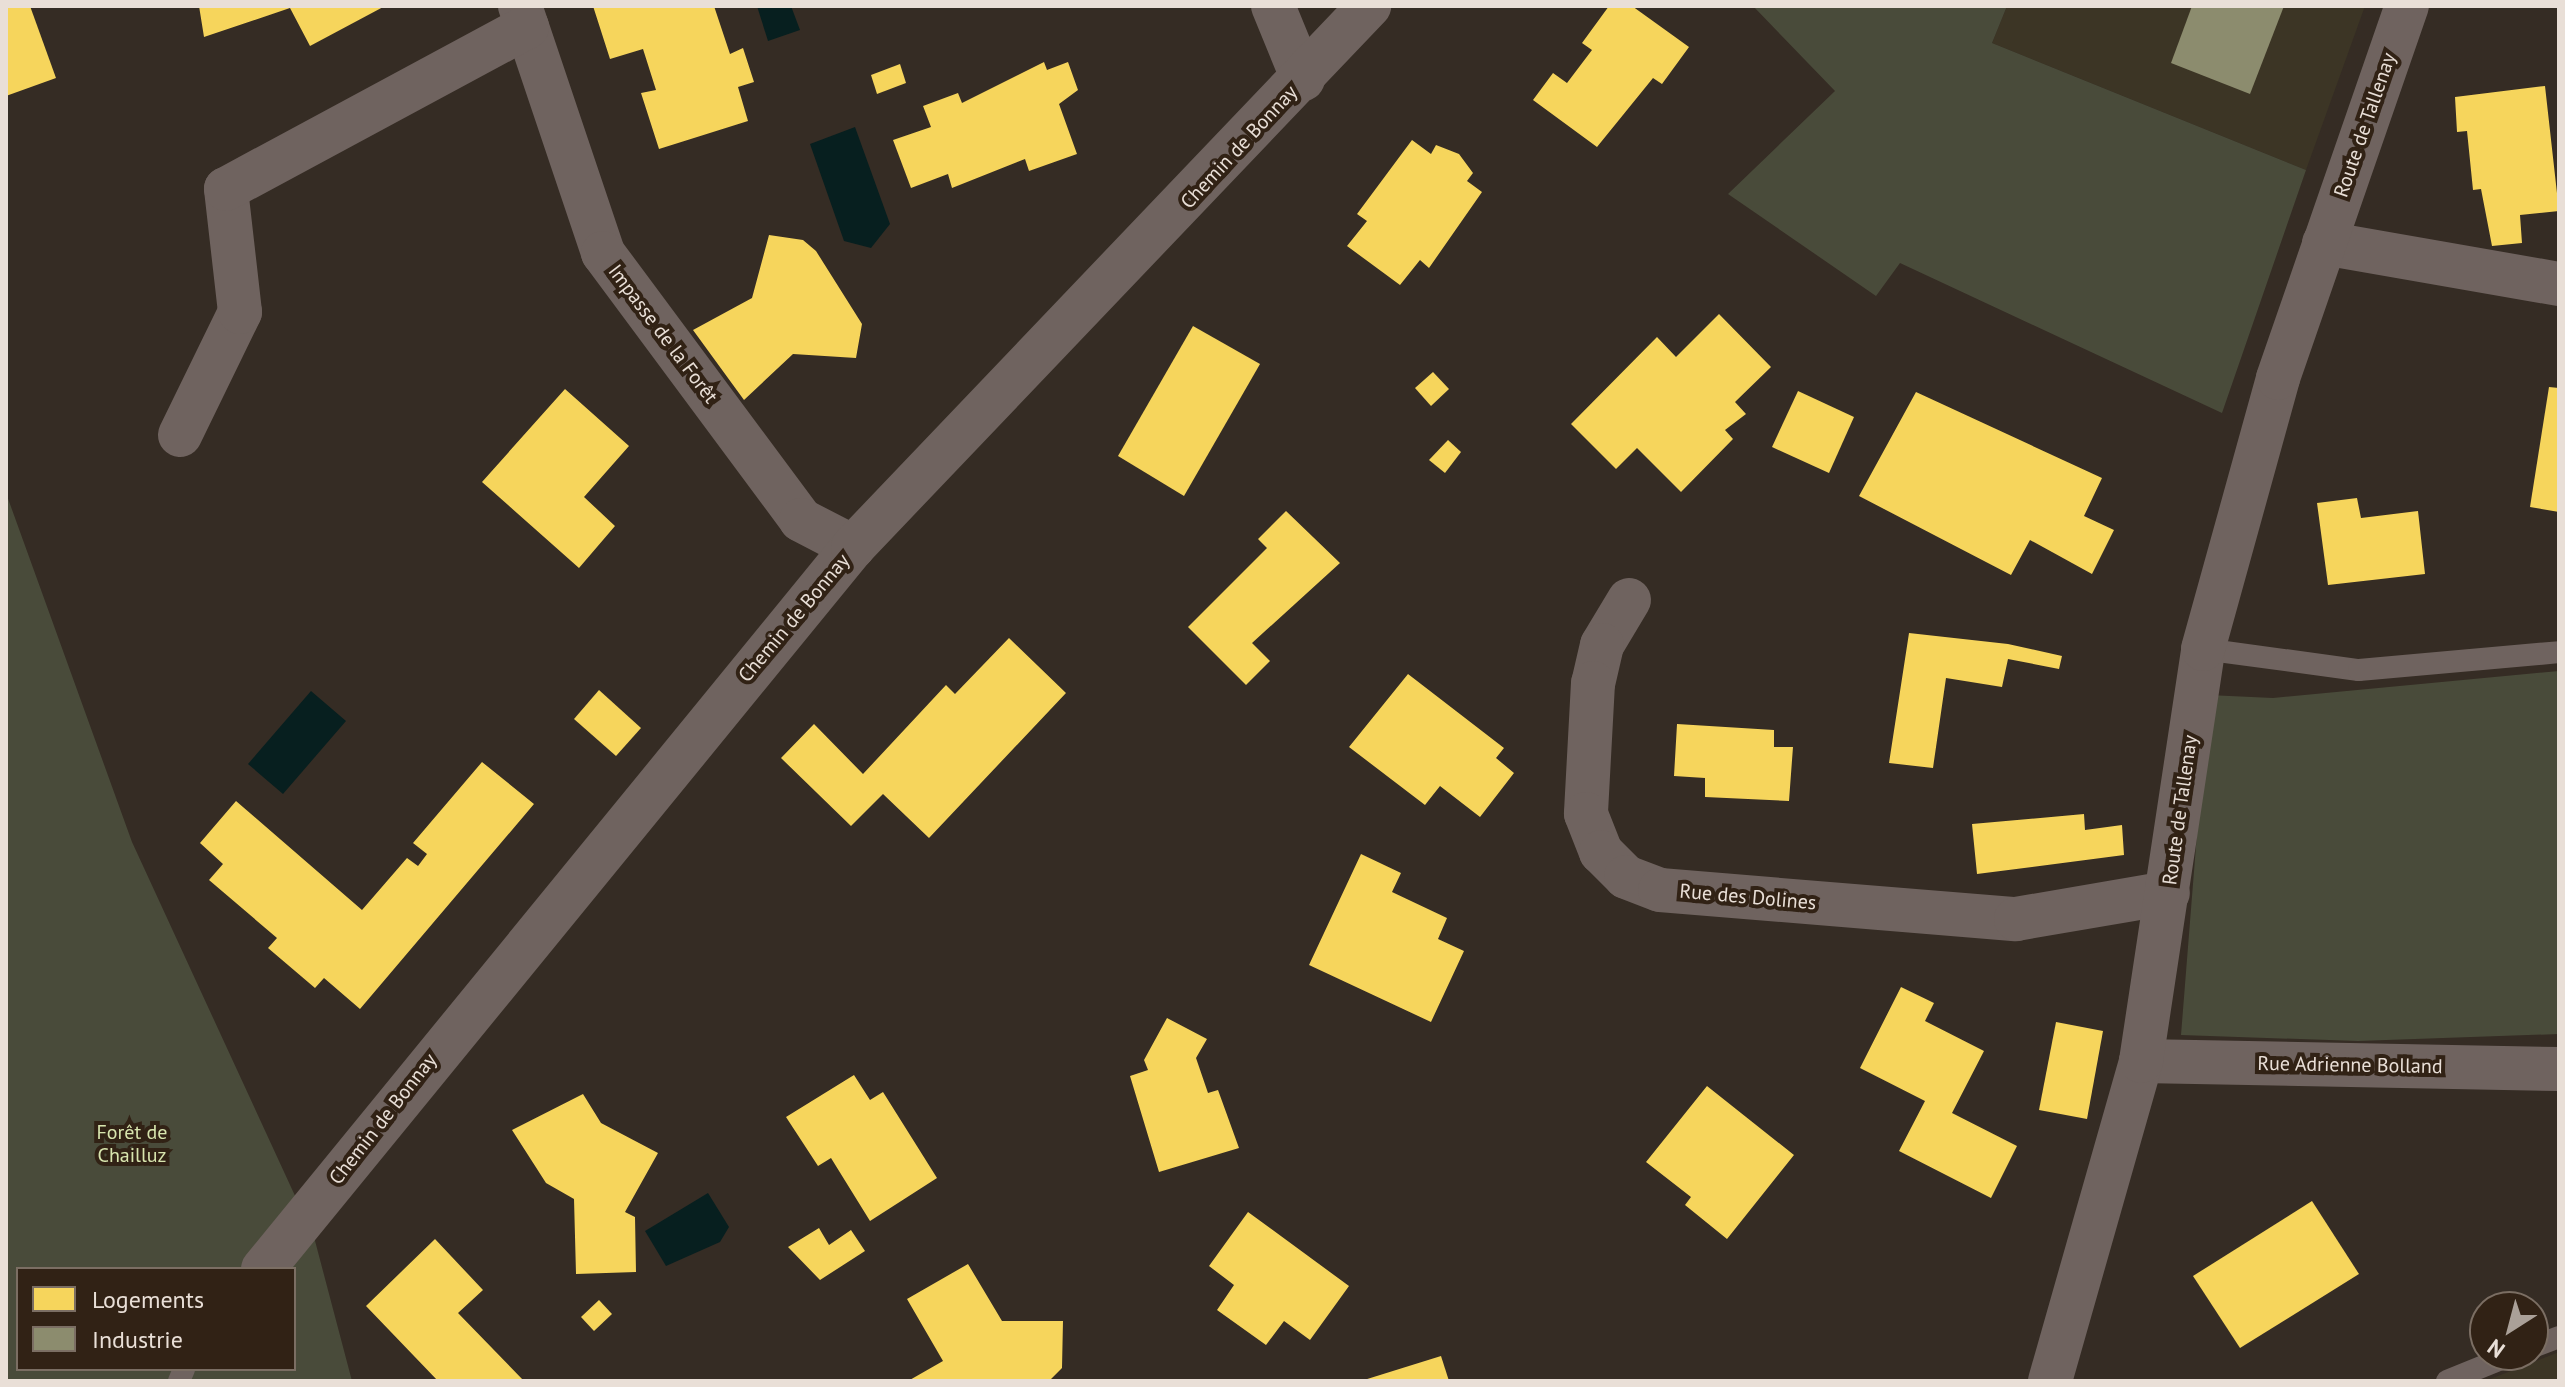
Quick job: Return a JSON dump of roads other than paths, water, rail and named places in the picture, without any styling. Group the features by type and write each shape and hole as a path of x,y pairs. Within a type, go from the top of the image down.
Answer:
{"street":[{"path":"1273,6 1303,79"},
{"name":"Chemin de Bonnay","path":"265,1267 853,547 1303,79 1369,6"},
{"name":"Route de Tallenay","path":"2050,1381 2141,1061 2203,649 2278,378 2407,6"},
{"name":"Impasse de la Forêt","path":"180,435 240,312 226,189 523,16 603,253 801,520 853,547"},
{"path":"2324,243 2559,284"},
{"name":"Rue des Dolines","path":"1629,600 1602,645 1593,683 1586,814 1601,852 1626,877 1660,890 2016,919 2168,893"},
{"name":"Rue Adrienne Bolland","path":"2141,1061 2559,1069"}],"lane":[{"path":"2203,649 2359,670 2559,652"},
{"path":"2447,1381 2472,1371"}],"water":[{"path":"757,6 791,6 800,30 768,41"},
{"path":"855,127 890,224 871,248 844,241 810,144"},
{"path":"311,691 346,721 283,794 248,764"},
{"path":"708,1193 729,1227 720,1242 666,1266 645,1231"}],"park label":[{"name":"Forêt de Chailluz","path":"132,1144"}]}
